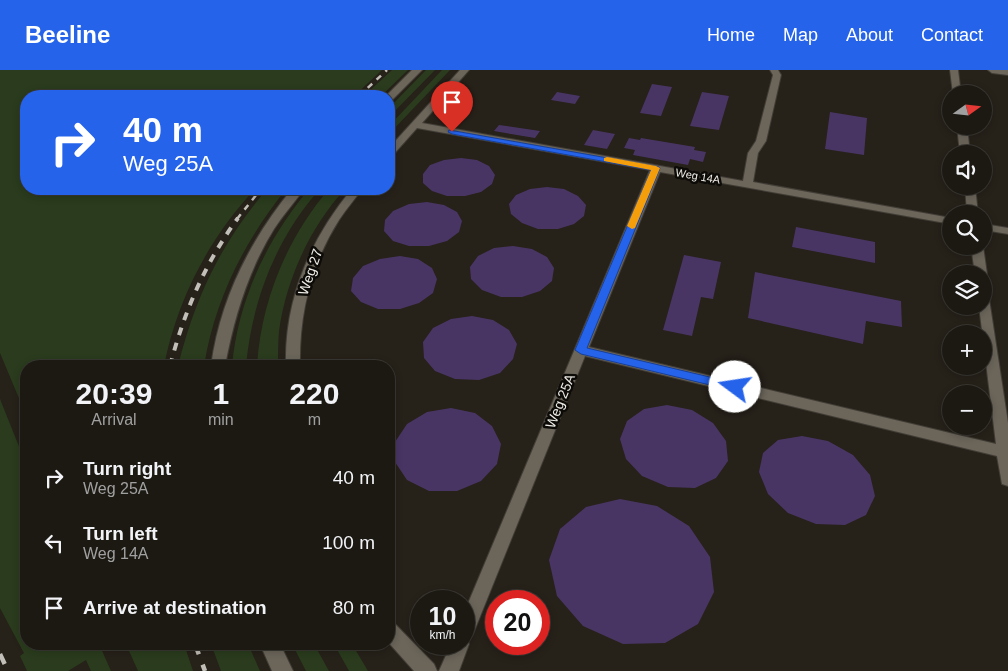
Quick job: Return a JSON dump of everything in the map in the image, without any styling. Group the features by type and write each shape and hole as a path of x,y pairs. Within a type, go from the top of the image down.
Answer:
{"street":[{"path":"395,92 417,70"},
{"path":"219,360 231,307 244,273 264,234 293,195"},
{"path":"273,650 283,671"}],"lane":[{"path":"395,147 465,70"},
{"path":"747,185 753,152 761,141 777,74 774,70"},
{"path":"954,70 956,85"},
{"path":"992,70 1008,72"},
{"name":"Weg 14A","path":"415,125 942,219"},
{"name":"Weg 25A","path":"475,607 656,168"},
{"name":"Weg 27","path":"293,360 294,331 312,260 326,230 352,195"},
{"path":"992,228 1008,231"},
{"path":"988,315 1003,400 1004,452 1008,480"},
{"path":"581,350 1004,452"},
{"path":"395,636 427,671"},
{"path":"449,671 456,655"}],"green space":[{"path":"0,70 382,70 360,90 20,90 20,195 250,195 223,228 197,271 177,317 165,360 20,360 20,401 0,353"},
{"path":"392,70 408,70 387,90 370,90"},
{"path":"426,70 435,70 395,111 395,102"},
{"path":"442,70 450,70 395,128 395,120"},
{"path":"262,195 282,195 257,230 233,272 216,318 205,360 180,360 193,317 212,272 236,230"},
{"path":"304,195 315,195 291,228 269,272 260,294 247,360 233,360 235,341 248,294 268,250"},
{"path":"324,195 340,195 311,237 294,274 282,312 278,360 258,360 264,318 270,294 289,249"},
{"path":"0,399 20,449 20,646 0,608"},
{"path":"22,650 102,650 111,671 91,671 86,660 68,671 27,671 20,656 24,653"},
{"path":"129,650 186,650 193,671 138,671"},
{"path":"213,650 251,650 260,671 221,671"},
{"path":"295,650 317,650 329,671 306,671"},
{"path":"337,650 356,650 368,671 349,671"}],"building":[{"path":"652,84 672,87 661,116 640,113"},
{"path":"557,92 580,96 575,104 551,100"},
{"path":"702,92 729,96 719,130 690,126"},
{"path":"830,112 867,118 864,155 825,149"},
{"path":"499,125 540,131 535,138 494,131"},
{"path":"593,130 615,134 607,149 584,145"},
{"path":"629,138 640,140 641,138 695,147 694,150 706,152 703,162 690,159 688,165 633,155 635,150 624,148"},
{"path":"461,158 477,160 489,166 495,175 492,184 481,192 465,196 447,196 432,191 423,183 423,174 430,165 444,160"},
{"path":"547,187 564,189 578,196 586,205 584,216 574,224 558,229 538,229 522,223 511,214 509,204 516,195 530,189"},
{"path":"427,202 444,205 457,212 462,221 459,232 447,241 429,246 409,246 393,241 384,231 385,220 393,211 409,204"},
{"path":"796,227 875,242 875,263 792,247"},
{"path":"513,246 532,249 547,257 554,268 552,281 540,291 522,297 501,297 482,290 471,279 470,267 478,256 494,248"},
{"path":"684,255 721,262 713,299 701,297 692,336 663,330"},
{"path":"400,256 418,259 432,268 437,279 433,293 419,303 400,309 378,309 361,302 351,291 353,278 363,266 380,259"},
{"path":"755,272 901,301 902,327 866,321 863,344 748,318"},
{"path":"472,316 493,320 509,330 517,344 513,359 500,373 479,380 455,379 435,371 424,358 423,342 433,328 451,319"},
{"path":"667,405 692,410 713,423 726,441 728,461 716,478 695,488 668,487 642,476 626,459 620,439 627,421 644,409"},
{"path":"451,408 475,413 492,426 501,444 497,464 481,481 457,491 429,491 407,480 395,462 395,442 407,424 427,412"},
{"path":"802,436 828,441 853,455 870,475 875,496 866,515 845,525 816,524 788,513 768,494 759,472 763,453 778,440"},
{"path":"620,499 657,506 689,526 710,557 714,592 698,624 665,643 623,644 583,626 557,596 549,560 560,529 586,507"}],"railway":[{"path":"365,90 387,70"},
{"path":"237,219 256,195"},
{"path":"172,360 182,326 197,289 215,253 238,218"},
{"path":"197,650 205,671"},
{"path":"0,654 8,671"}],"slow traffic":[{"path":"607,160 656,168 632,226"}],"route":[{"path":"452,132 656,168 581,350 735,387"}]}
